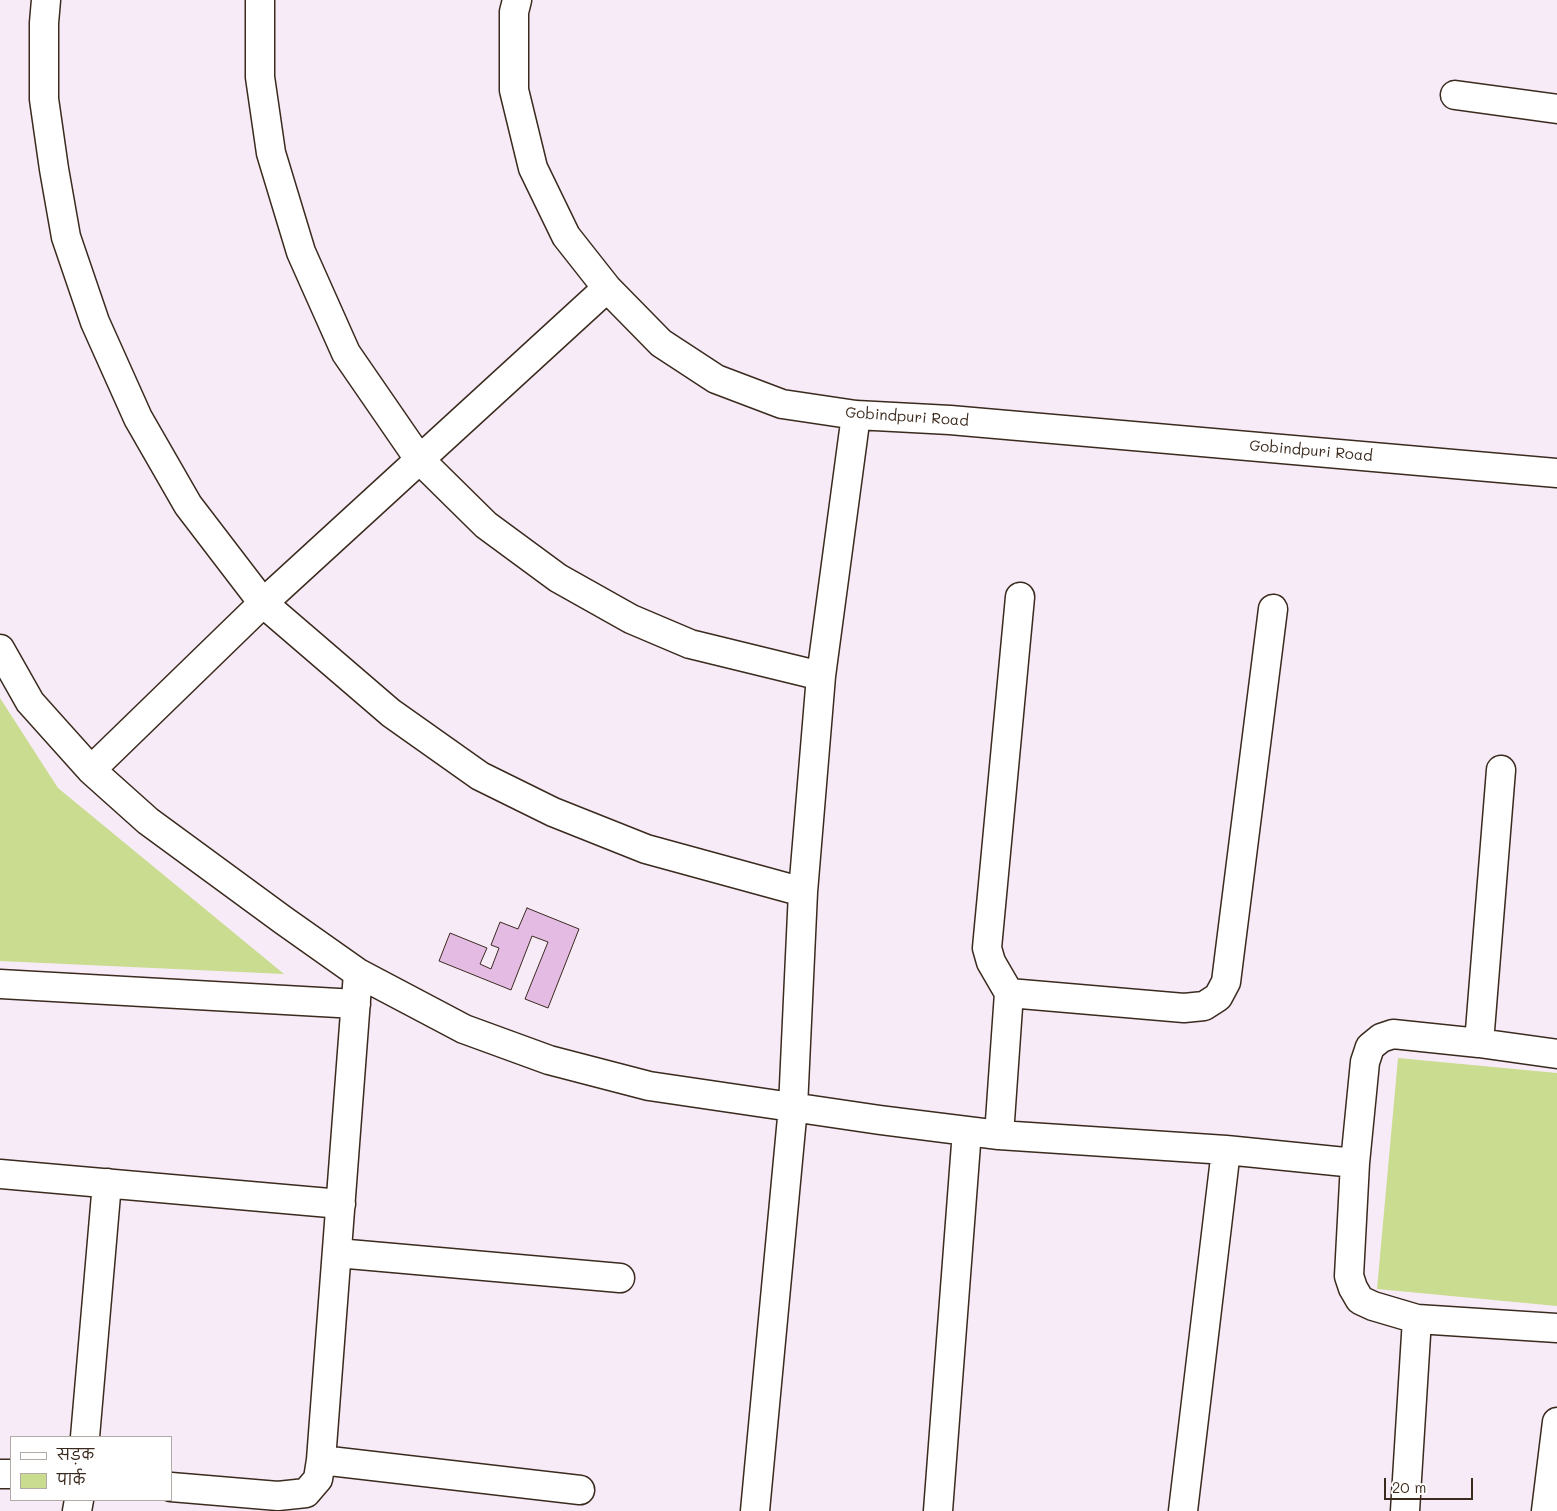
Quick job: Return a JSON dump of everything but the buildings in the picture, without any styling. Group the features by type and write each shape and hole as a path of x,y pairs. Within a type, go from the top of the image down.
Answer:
{"street":[{"path":"46,0 44,23 44,99 54,169 66,237 95,322 138,418 188,505 262,603 391,713 480,776 553,812 646,849 803,892"},
{"path":"260,0 260,78 272,153 301,252 346,353 419,459 486,525 558,578 631,619 690,644 822,676"},
{"name":"Gobindpuri Road","path":"517,0 514,12 514,90 532,168 566,236 607,288 661,343 716,379 782,404 856,415 950,420 1557,473"},
{"path":"1455,95 1557,109"},
{"path":"91,770 262,603 607,288"},
{"path":"755,1511 793,1107 803,892 822,676 856,415"},
{"path":"999,1135 1009,993 991,962 987,948 1020,597"},
{"path":"1009,993 1184,1008 1204,1006 1218,997 1226,982 1273,608"},
{"path":"0,648 30,702 91,770 148,821 358,973 464,1029 550,1060 649,1086 880,1120 999,1135 1226,1150 1355,1163"},
{"path":"1479,1043 1501,770"},
{"path":"172,1487 278,1496 306,1494 318,1480 358,973"},
{"path":"0,984 356,1004"},
{"path":"1557,1054 1393,1034 1381,1038 1370,1047 1365,1062 1355,1163 1349,1276 1360,1300 1373,1306 1417,1319 1557,1328"},
{"path":"938,1511 967,1131"},
{"path":"1183,1511 1226,1150"},
{"path":"0,1174 341,1204"},
{"path":"85,1436 107,1183"},
{"path":"337,1253 620,1278"},
{"path":"1405,1511 1417,1319"},
{"path":"1546,1511 1557,1422"},
{"path":"321,1460 580,1490"}],"green space":[{"path":"0,698 58,788 284,974 0,961"},
{"path":"1398,1058 1557,1073 1557,1306 1377,1289"}]}
